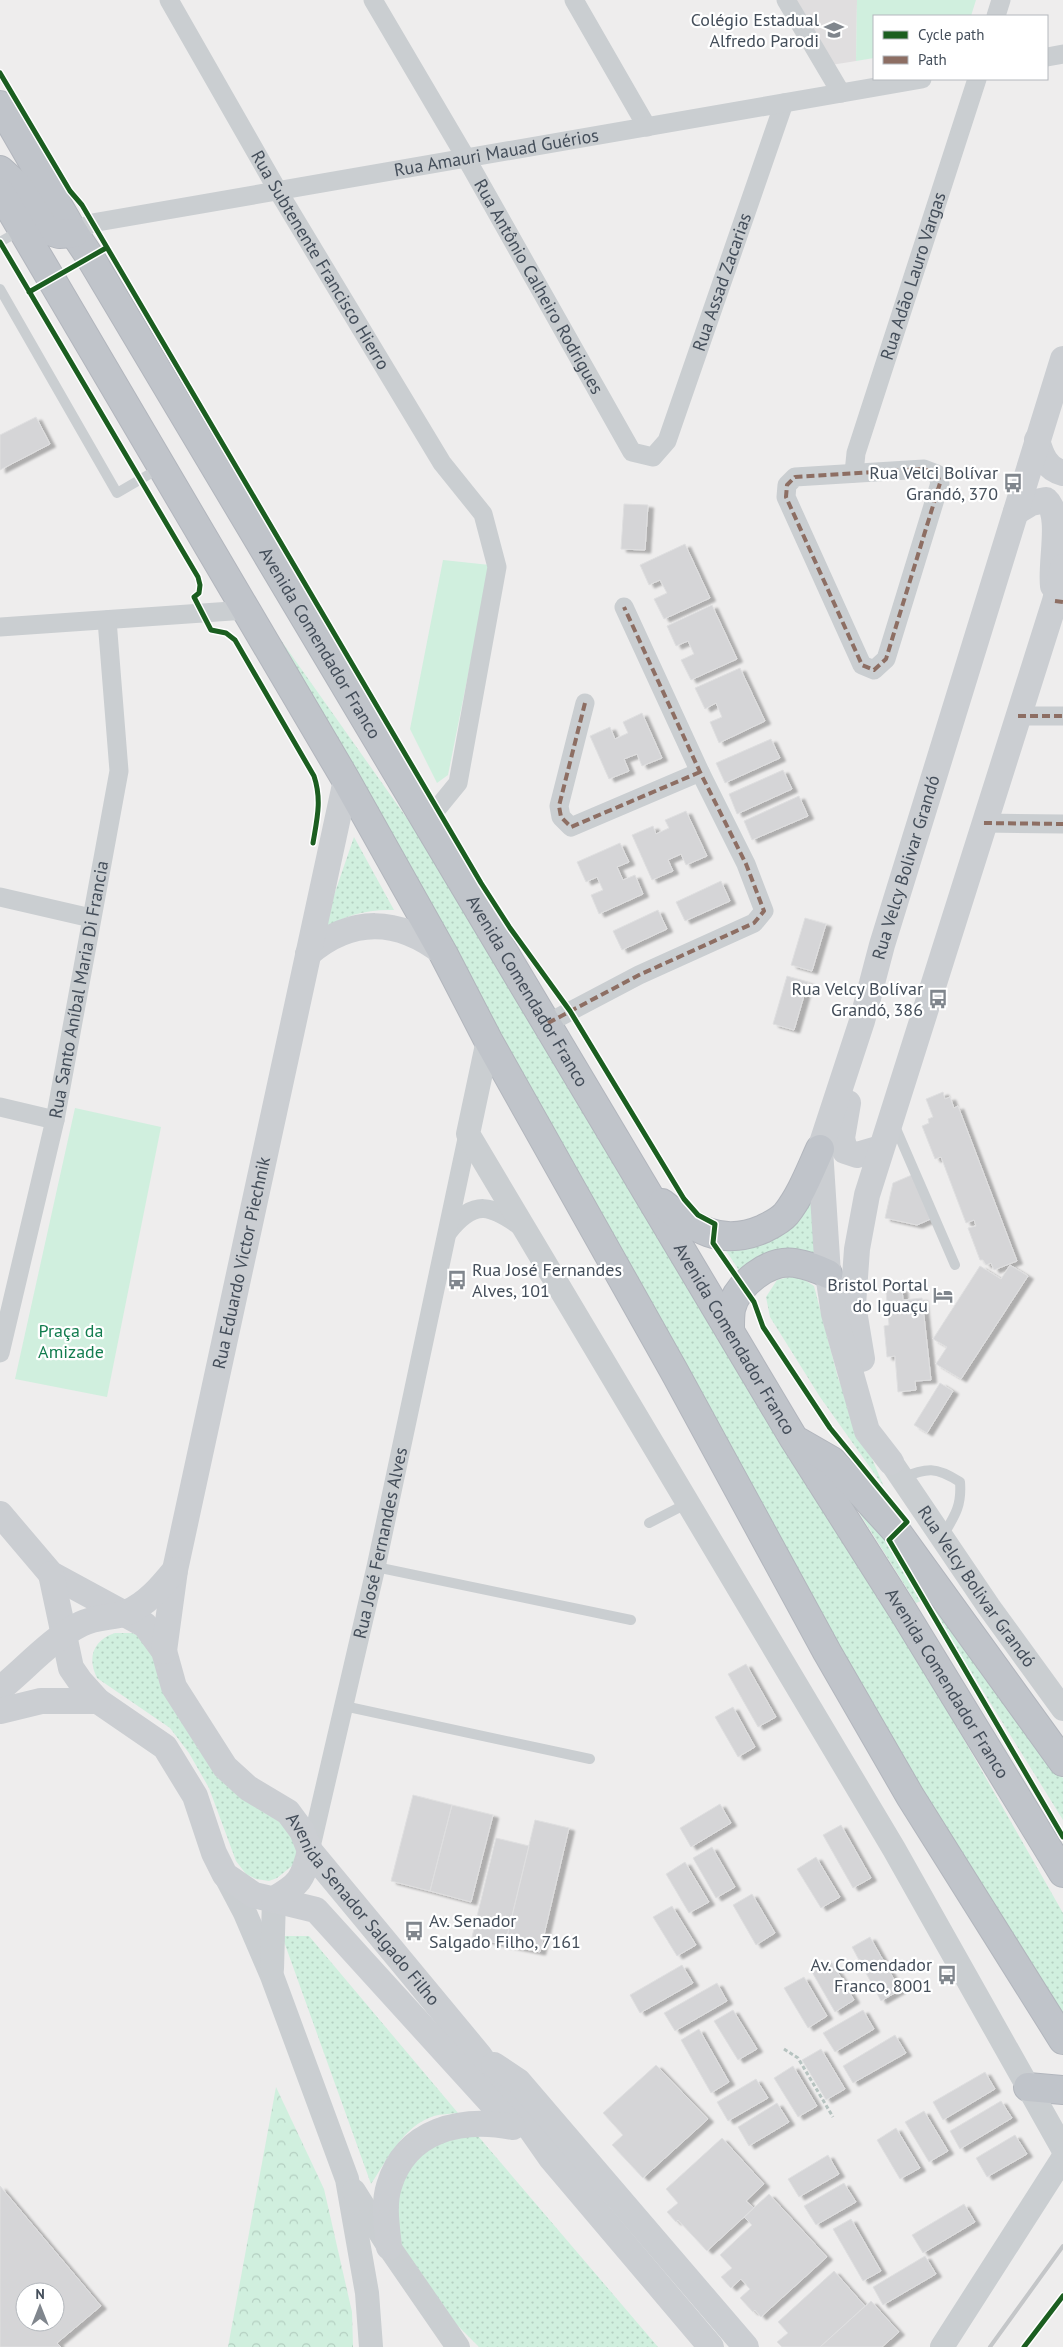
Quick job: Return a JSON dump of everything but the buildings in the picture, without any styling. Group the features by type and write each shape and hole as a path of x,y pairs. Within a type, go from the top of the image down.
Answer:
{"highway":[{"name":"Avenida Comendador Franco","path":"0,105 74,233 94,262 730,1328 794,1439 903,1611 1063,1873"},
{"path":"0,170 18,186 46,230 60,234 74,233"},
{"path":"0,192 11,236 162,467 346,780 827,1652 910,1796 1063,2040"},
{"path":"649,1193 688,1224 714,1235 751,1234 772,1225 784,1216 799,1195 820,1149"},
{"path":"730,1328 731,1308 743,1288 756,1274 773,1266 793,1263 828,1274"},
{"path":"794,1439 832,1461 897,1532 1063,1762"},
{"path":"1028,2087 1063,2090"}],"main road":[{"name":"Rua Velcy Bolivar Grandó","path":"896,1470 867,1431 834,1314 828,1274 820,1149 862,1021 885,936 1063,359"},
{"path":"1037,440 1042,458 1056,471 1063,472"},
{"path":"1016,512 1031,503 1046,500 1056,509 1060,527 1052,576 1059,602"},
{"name":"Rua Velcy Bolivar Grandó","path":"896,1470 884,1426 864,1370 853,1304 858,1240 867,1195 890,1117 1018,716 1059,602 1063,567"},
{"name":"Rua Eduardo Victor Piechnik","path":"164,1651 175,1570 346,780"},
{"path":"308,954 337,934 372,926 398,928 425,939 443,953"},
{"path":"862,1021 843,1145 845,1151 857,1155 881,1148"},
{"name":"Avenida Senador Salgado Filho","path":"0,1514 52,1574 145,1625 164,1651 174,1687 225,1767 248,1788 288,1812 302,1831 310,1851 479,2055 551,2158 710,2347"},
{"name":"Rua Eduardo Victor Piechnik","path":"125,1614 149,1600 175,1570"},
{"path":"52,1574 63,1636"},
{"path":"0,1689 63,1636 89,1621 103,1616 125,1614"},
{"name":"Avenida Senador Salgado Filho","path":"63,1636 71,1668 80,1682 98,1701 165,1747 195,1796 214,1853 225,1875 254,1895 316,1910 513,2127 551,2158"},
{"path":"0,1711 41,1701 98,1701"},
{"path":"274,1899 292,1889 305,1872 310,1851"},
{"path":"479,2055 518,2081 746,2347"},
{"path":"389,2247 386,2208 388,2187 397,2165 417,2142 450,2126 488,2122 513,2127"}],"street":[{"name":"Rua Subtenente Francisco Hierro","path":"169,0 278,191 442,463 484,514 497,567 458,784 427,821"},
{"name":"Rua Antônio Calheiro Rodrigues","path":"373,0 466,158 632,452 653,457"},
{"path":"574,0 647,127"},
{"path":"786,0 841,93"},
{"path":"996,15 1001,0"},
{"path":"1048,57 1063,54"},
{"name":"Rua Amauri Mauad Guérios","path":"74,233 92,223 916,80"},
{"name":"Rua Adão Lauro Vargas","path":"854,473 856,453 977,80"},
{"name":"Rua Assad Zacarias","path":"653,457 666,442 784,103"},
{"path":"924,468 937,474 940,483 886,658 874,670 862,666 786,497 787,485 795,477 854,473 924,468"},
{"path":"548,1023 639,975 754,924 764,911 746,864 700,772 624,607"},
{"path":"0,627 246,610"},
{"name":"Rua Santo Aníbal Maria Di Francia","path":"0,1353 55,1120 118,771 107,620"},
{"path":"585,703 560,806 562,817 571,827 700,772"},
{"path":"1018,716 1063,716"},
{"path":"984,823 1063,824"},
{"path":"0,897 91,918"},
{"path":"488,1040 468,1134 894,1850 1028,2087 1053,2118 1063,2149"},
{"path":"0,1107 55,1120"},
{"name":"Rua José Fernandes Alves","path":"310,1851 376,1567 468,1134"},
{"path":"447,1233 459,1218 471,1211 488,1208 498,1211 524,1228"},
{"name":"Rua Velcy Bolivar Grandó","path":"896,1470 989,1607 1063,1709"},
{"name":"Avenida Senador Salgado Filho","path":"225,1875 245,1913 272,1976 347,2179 367,2293 370,2347"},
{"name":"Avenida Senador Salgado Filho","path":"272,1976 274,1899"},
{"path":"942,2347 1063,2158"},
{"name":"Avenida Senador Salgado Filho","path":"347,2179 389,2247 458,2347"}],"lane":[{"path":"0,289 117,493 162,467"},
{"path":"890,1117 955,1265"},
{"path":"896,1470 942,1471 960,1482 961,1499 942,1538"},
{"path":"649,1523 688,1503"},
{"path":"376,1567 631,1620"},
{"path":"344,1706 590,1758"}],"path":[{"path":"784,2049 798,2058 833,2117"}],"shaded area":[{"name":"Colégio Estadual Alfredo Parodi","path":"793,0 857,0 856,61 831,65"}],"green space":[{"path":"857,0 976,0 971,15 873,15 873,58 856,61"},
{"path":"443,560 490,565 448,775 437,783 410,729"},
{"path":"268,622 411,824 891,1612 1063,1913 1063,2013 920,1792 837,1651 503,1037 448,944"},
{"path":"354,837 394,910 356,914 339,920 322,930"},
{"name":"Praça da Amizade","path":"75,1108 161,1127 107,1397 15,1379"},
{"path":"810,1196 822,1260 742,1275 721,1243"},
{"path":"797,1275 814,1286 838,1378 884,1487 820,1397 770,1317 766,1297 777,1280"},
{"path":"864,1508 890,1537 1063,1778 1063,1820 926,1599 916,1603 860,1514"},
{"path":"115,1633 132,1633 144,1638 263,1812 286,1825 298,1853 293,1865 277,1878 269,1881 256,1879 246,1874 236,1861 209,1788 189,1753 170,1728 97,1678 92,1664 94,1651 102,1640"},
{"path":"282,1936 309,1936 458,2113 434,2116 413,2127 397,2144 371,2184"},
{"path":"276,2087 324,2189 352,2312 353,2347 228,2347"},
{"path":"478,2136 658,2347 479,2347 444,2312 401,2246 395,2208 406,2172 425,2152 449,2138"}],"railway":[{"path":"990,2347 1063,2246"}],"marked path":[{"path":"924,469 937,474 940,483 886,659 874,670 862,665 786,497 787,485 795,477 924,469"},
{"path":"1055,601 1063,602"},
{"path":"548,1023 639,975 754,923 764,911 746,864 700,772 624,607"},
{"path":"585,703 559,806 561,817 571,827 700,772"},
{"path":"1018,716 1063,716"},
{"path":"984,823 1063,824"}],"cycle path":[{"path":"0,73 70,191 82,205 481,883 510,928 570,1011 684,1199 698,1215 715,1224 713,1243 754,1302 763,1327 830,1428 907,1522 889,1540 1063,1837"},
{"path":"0,242 198,577 199,593 194,597 211,630 226,633 235,640 314,776 318,801 313,843"},
{"path":"29,292 106,248"},
{"path":"1024,2347 1063,2296"}],"place":[{"name":"Colégio Estadual Alfredo Parodi","path":"834,30"},
{"name":"Rua Velci Bolívar Grandó, 370","path":"1013,483"},
{"name":"Rua Velcy Bolívar Grandó, 386","path":"938,999"},
{"name":"Rua José Fernandes Alves, 101","path":"457,1280"},
{"name":"Bristol Portal do Iguaçu","path":"943,1295"},
{"name":"Av. Senador Salgado Filho, 7161","path":"414,1931"},
{"name":"Av. Comendador Franco, 8001","path":"947,1975"}]}
